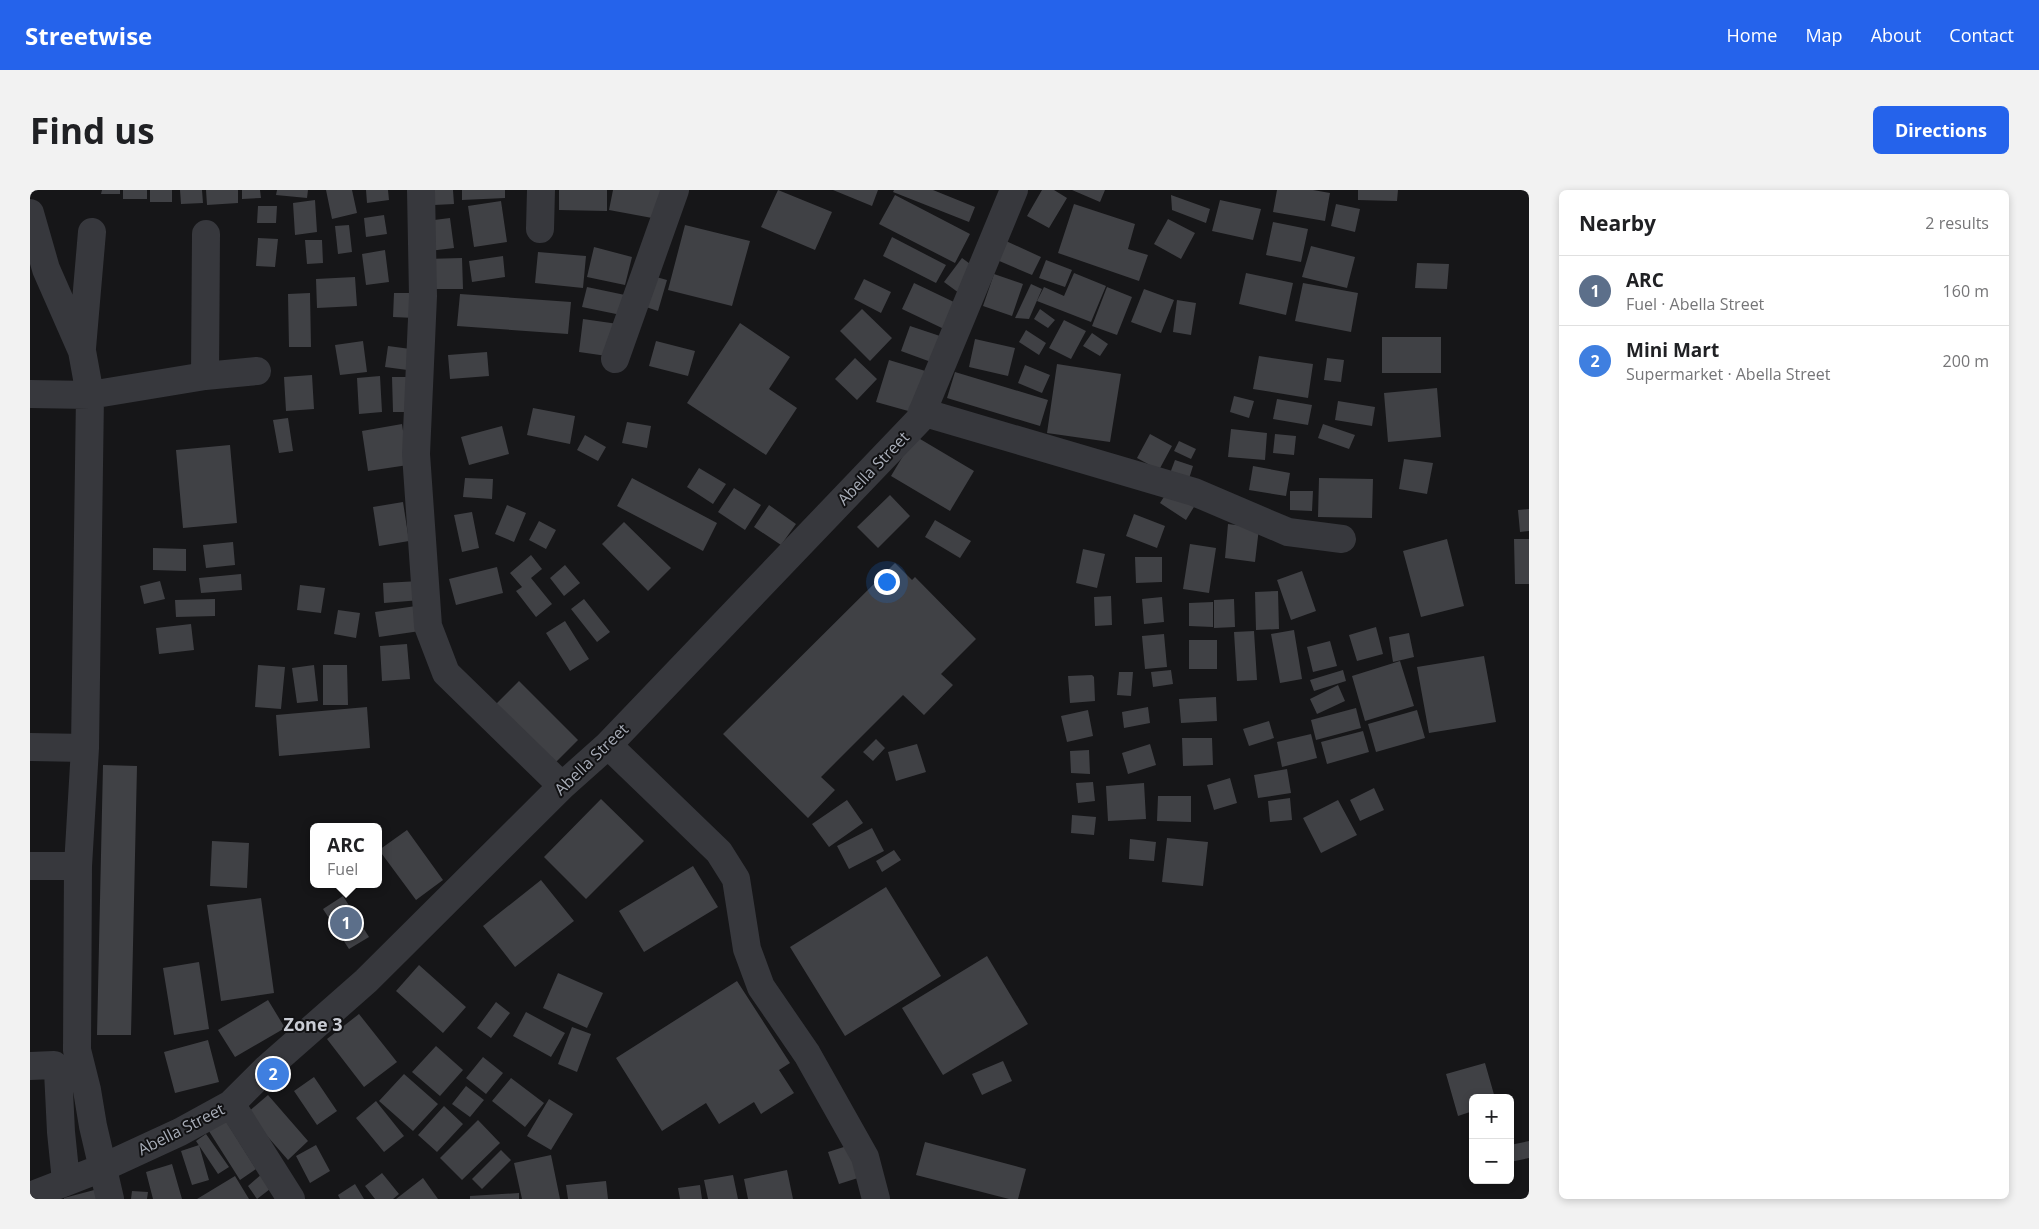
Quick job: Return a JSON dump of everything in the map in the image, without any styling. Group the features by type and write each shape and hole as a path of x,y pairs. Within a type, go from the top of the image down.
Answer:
{"street":[{"path":"421,190 423,296 416,454 428,626 446,673 562,786"},
{"path":"540,228 541,190"},
{"path":"615,359 675,190"},
{"name":"Abella Street","path":"30,1196 102,1168 180,1132 231,1104 266,1069 366,981 562,786 608,745 919,420 1014,190"},
{"path":"30,213 38,269 82,351"},
{"path":"92,232 82,351 90,395 85,748 78,866 77,1050 110,1199"},
{"path":"205,376 206,234"},
{"path":"30,394 90,395 205,376 257,371"},
{"path":"922,412 1194,492 1288,532 1342,539"},
{"path":"608,745 719,852 736,879 747,949 762,987 807,1054 865,1157 876,1199"},
{"path":"30,747 85,748"},
{"path":"30,866 78,866"},
{"path":"30,1066 54,1065 57,1068 61,1095 61,1132 66,1181"},
{"path":"231,1104 291,1199"},
{"path":"61,1132 93,1126"}],"building":[{"path":"102,190 120,190 120,194 101,194"},
{"path":"123,190 147,190 147,199 123,199"},
{"path":"150,190 172,190 172,202 150,202"},
{"path":"180,190 202,190 203,203 181,204"},
{"path":"206,190 238,190 238,203 207,205"},
{"path":"242,190 260,190 261,198 242,199"},
{"path":"277,190 308,190 307,198 276,195"},
{"path":"326,190 352,190 357,213 332,219"},
{"path":"366,190 388,190 389,200 367,203"},
{"path":"433,190 453,190 454,204 434,205"},
{"path":"462,190 505,190 505,198 462,200"},
{"path":"559,190 607,190 607,211 559,210"},
{"path":"613,190 668,190 663,220 609,210"},
{"path":"778,190 832,212 815,250 761,227"},
{"path":"833,190 878,190 872,206"},
{"path":"894,190 933,190 975,207 969,222 893,192"},
{"path":"1042,190 1054,190 1067,198 1049,228 1027,216"},
{"path":"1072,190 1105,190 1100,202"},
{"path":"1277,190 1313,190 1330,193 1325,221 1273,212"},
{"path":"1358,190 1398,190 1397,201 1358,200"},
{"path":"895,195 970,234 955,263 879,224"},
{"path":"1171,195 1210,209 1206,223 1172,210"},
{"path":"315,200 317,232 295,235 293,203"},
{"path":"1220,200 1261,209 1253,240 1212,231"},
{"path":"501,201 507,242 474,247 468,206"},
{"path":"1074,204 1135,224 1128,249 1148,255 1139,281 1058,253"},
{"path":"1336,204 1360,209 1355,232 1331,226"},
{"path":"258,206 277,206 276,223 257,223"},
{"path":"384,215 387,234 366,237 364,218"},
{"path":"450,218 454,248 429,251 426,221"},
{"path":"1168,219 1195,233 1181,259 1154,244"},
{"path":"1273,222 1308,229 1301,262 1266,255"},
{"path":"349,225 352,252 338,254 335,226"},
{"path":"685,225 750,241 732,306 668,290"},
{"path":"892,237 946,265 936,283 883,256"},
{"path":"258,238 278,239 275,267 256,266"},
{"path":"305,240 322,240 323,263 307,264"},
{"path":"1006,241 1041,257 1032,275 997,260"},
{"path":"1311,246 1355,257 1347,288 1302,277"},
{"path":"594,247 632,257 625,285 587,277"},
{"path":"385,250 389,282 366,285 362,254"},
{"path":"538,252 586,256 583,288 535,283"},
{"path":"503,256 505,277 472,282 469,261"},
{"path":"462,258 463,289 426,289 425,259"},
{"path":"962,258 977,269 959,293 944,282"},
{"path":"1046,260 1072,270 1065,287 1039,278"},
{"path":"1417,263 1449,264 1447,289 1415,288"},
{"path":"1074,273 1106,286 1091,322 1037,301 1044,287 1064,296"},
{"path":"1246,273 1293,283 1286,315 1239,304"},
{"path":"994,274 1023,284 1012,316 983,306"},
{"path":"649,275 667,280 658,311 640,305"},
{"path":"355,277 357,306 317,308 316,279"},
{"path":"864,279 891,292 881,313 854,299"},
{"path":"914,283 956,303 944,329 902,309"},
{"path":"1303,283 1358,293 1351,332 1295,321"},
{"path":"1031,284 1042,289 1029,319 1015,318"},
{"path":"587,287 625,295 621,315 582,307"},
{"path":"1107,287 1132,297 1117,335 1092,326"},
{"path":"1144,289 1174,300 1161,333 1131,322"},
{"path":"310,293 311,347 289,347 288,294"},
{"path":"394,293 416,293 415,318 393,317"},
{"path":"460,294 571,302 568,334 457,326"},
{"path":"1177,300 1196,303 1191,335 1173,332"},
{"path":"862,309 892,338 870,361 840,331"},
{"path":"1040,309 1055,320 1048,328 1034,319"},
{"path":"583,319 618,324 614,357 579,352"},
{"path":"1064,320 1086,331 1071,359 1049,348"},
{"path":"740,323 790,357 769,389 797,408 766,455 687,403"},
{"path":"910,326 940,336 931,362 901,351"},
{"path":"1026,330 1046,343 1039,355 1019,342"},
{"path":"1092,333 1108,344 1100,356 1083,346"},
{"path":"1382,337 1441,337 1441,373 1382,373"},
{"path":"975,339 1015,348 1008,376 969,367"},
{"path":"363,341 367,372 340,375 335,345"},
{"path":"656,341 695,351 688,376 649,366"},
{"path":"388,346 418,350 415,371 385,367"},
{"path":"487,352 489,376 450,379 448,355"},
{"path":"1259,356 1313,364 1308,398 1253,389"},
{"path":"855,358 877,379 857,400 835,379"},
{"path":"1327,358 1344,360 1341,382 1324,380"},
{"path":"889,360 932,373 919,414 876,402"},
{"path":"1057,364 1121,374 1110,442 1047,433"},
{"path":"1025,365 1050,375 1042,393 1018,383"},
{"path":"955,372 1048,400 1040,426 947,398"},
{"path":"312,375 314,409 286,411 284,377"},
{"path":"380,376 382,412 359,414 357,378"},
{"path":"392,377 417,377 416,412 393,412"},
{"path":"1437,388 1441,437 1388,442 1384,393"},
{"path":"1234,396 1254,401 1249,418 1230,412"},
{"path":"1277,399 1312,405 1308,425 1273,419"},
{"path":"1338,401 1375,407 1372,426 1335,420"},
{"path":"533,408 575,416 570,444 527,435"},
{"path":"288,418 293,451 279,453 273,420"},
{"path":"627,422 651,426 647,448 622,443"},
{"path":"402,424 408,465 368,471 362,431"},
{"path":"1323,424 1355,435 1349,449 1318,438"},
{"path":"502,426 509,454 469,465 461,437"},
{"path":"1231,429 1267,433 1265,460 1228,457"},
{"path":"1150,434 1172,446 1159,470 1137,458"},
{"path":"1275,434 1296,436 1294,455 1273,453"},
{"path":"585,435 606,447 598,461 577,450"},
{"path":"915,436 974,471 950,511 891,476"},
{"path":"1179,441 1196,449 1191,459 1174,451"},
{"path":"230,445 237,523 183,528 176,450"},
{"path":"1404,459 1433,463 1427,494 1399,489"},
{"path":"1175,460 1193,466 1188,482 1169,476"},
{"path":"1253,466 1290,473 1286,496 1249,490"},
{"path":"699,468 726,484 713,504 687,487"},
{"path":"465,478 493,479 492,499 463,497"},
{"path":"632,478 717,523 703,551 617,506"},
{"path":"1319,478 1373,479 1372,518 1318,517"},
{"path":"1171,486 1197,502 1186,520 1160,503"},
{"path":"734,488 761,505 745,530 718,512"},
{"path":"1290,491 1313,491 1312,511 1290,510"},
{"path":"890,495 910,516 878,548 857,527"},
{"path":"403,502 409,541 379,546 373,507"},
{"path":"507,505 526,513 514,542 495,534"},
{"path":"769,505 796,524 781,545 754,527"},
{"path":"1529,509 1529,531 1520,532 1518,510"},
{"path":"472,512 479,548 462,552 454,515"},
{"path":"1134,514 1165,526 1157,548 1126,536"},
{"path":"935,520 971,541 960,558 925,537"},
{"path":"539,521 556,530 546,549 529,540"},
{"path":"624,522 671,568 648,591 602,544"},
{"path":"1228,524 1259,528 1255,562 1225,558"},
{"path":"1447,539 1464,606 1421,617 1403,551"},
{"path":"1514,539 1529,539 1529,584 1515,584"},
{"path":"233,542 235,565 206,568 203,545"},
{"path":"1190,544 1216,548 1209,593 1183,589"},
{"path":"153,548 186,549 186,571 153,570"},
{"path":"1083,549 1105,554 1097,588 1076,583"},
{"path":"531,555 542,569 531,578 552,604 536,617 516,591 522,587 510,573"},
{"path":"1135,557 1162,557 1162,582 1136,583"},
{"path":"895,563 912,580 915,577 976,639 941,674 953,685 924,715 903,695 821,777 835,790 808,818 723,734"},
{"path":"565,565 580,583 564,596 550,578"},
{"path":"497,567 503,593 456,605 449,579"},
{"path":"1302,571 1316,611 1291,620 1277,580"},
{"path":"241,574 242,590 201,593 199,578"},
{"path":"160,581 165,599 144,604 140,586"},
{"path":"420,581 421,600 384,603 383,583"},
{"path":"300,585 325,588 321,613 297,610"},
{"path":"1278,591 1279,629 1256,630 1255,592"},
{"path":"1111,596 1112,625 1095,626 1094,597"},
{"path":"1162,597 1164,622 1144,624 1142,599"},
{"path":"215,599 215,616 176,617 175,600"},
{"path":"584,599 610,632 597,642 571,609"},
{"path":"1234,599 1235,627 1214,628 1214,600"},
{"path":"1213,602 1213,627 1189,626 1189,603"},
{"path":"416,606 420,631 379,637 375,612"},
{"path":"338,610 360,613 356,638 334,634"},
{"path":"565,621 589,659 570,671 546,633"},
{"path":"191,624 194,650 159,654 156,628"},
{"path":"1376,627 1383,654 1357,661 1349,635"},
{"path":"1294,630 1302,679 1280,683 1271,634"},
{"path":"1254,631 1257,680 1237,681 1234,632"},
{"path":"1409,633 1414,657 1393,662 1389,637"},
{"path":"1164,634 1167,667 1145,669 1142,636"},
{"path":"1189,640 1217,640 1217,669 1189,669"},
{"path":"1330,641 1337,666 1313,672 1307,647"},
{"path":"407,644 410,679 382,681 380,646"},
{"path":"1484,656 1496,722 1429,733 1417,667"},
{"path":"1400,661 1414,706 1365,721 1352,676"},
{"path":"258,665 285,667 281,709 255,707"},
{"path":"314,665 318,701 297,703 292,668"},
{"path":"323,665 347,665 348,705 323,705"},
{"path":"1171,670 1173,684 1153,687 1151,672"},
{"path":"1343,670 1346,681 1314,691 1310,680"},
{"path":"1119,672 1133,672 1131,696 1117,695"},
{"path":"1092,675 1094,677 1095,701 1070,703 1068,676"},
{"path":"519,681 578,740 554,764 495,705"},
{"path":"1338,685 1345,701 1317,714 1310,699"},
{"path":"1216,697 1217,721 1181,723 1179,699"},
{"path":"367,707 370,748 279,756 276,715"},
{"path":"1148,707 1150,723 1124,728 1122,712"},
{"path":"1356,708 1361,728 1316,740 1311,720"},
{"path":"1088,710 1093,736 1067,742 1061,716"},
{"path":"1417,710 1425,738 1376,752 1368,724"},
{"path":"1269,721 1274,738 1249,746 1243,729"},
{"path":"1363,731 1369,752 1327,764 1321,742"},
{"path":"1311,734 1317,758 1282,767 1277,742"},
{"path":"1182,738 1212,738 1213,765 1183,766"},
{"path":"876,739 885,748 873,761 863,752"},
{"path":"917,744 926,772 896,781 888,752"},
{"path":"1150,744 1156,765 1128,774 1122,753"},
{"path":"1089,750 1090,774 1071,773 1070,751"},
{"path":"103,765 137,766 131,1035 97,1035"},
{"path":"1287,769 1291,793 1258,798 1254,775"},
{"path":"1230,778 1237,803 1214,810 1207,785"},
{"path":"1093,782 1095,801 1078,803 1076,783"},
{"path":"1144,783 1146,819 1108,821 1106,786"},
{"path":"1374,788 1384,810 1360,821 1350,800"},
{"path":"1158,796 1191,796 1191,822 1157,821"},
{"path":"1290,798 1292,820 1270,822 1268,801"},
{"path":"601,799 644,841 586,899 544,857"},
{"path":"847,800 863,823 829,847 812,824"},
{"path":"1338,800 1357,835 1321,853 1303,818"},
{"path":"1072,815 1096,817 1094,835 1071,833"},
{"path":"872,828 884,851 849,869 837,846"},
{"path":"407,830 443,880 416,900 382,854 382,848"},
{"path":"1167,838 1208,842 1203,886 1162,882"},
{"path":"1130,839 1156,842 1154,861 1129,859"},
{"path":"212,841 249,843 247,888 210,886"},
{"path":"894,850 901,860 882,872 876,861"},
{"path":"693,866 718,907 644,952 619,911"},
{"path":"541,880 574,921 515,967 483,926"},
{"path":"886,887 941,976 845,1036 790,947"},
{"path":"343,896 369,937 349,949 323,909"},
{"path":"261,898 274,993 221,1001 207,905"},
{"path":"987,956 1028,1024 943,1075 902,1008"},
{"path":"199,962 209,1029 174,1035 163,968"},
{"path":"419,965 466,1007 443,1033 396,991"},
{"path":"558,973 603,993 587,1028 543,1008"},
{"path":"737,981 790,1063 779,1070 794,1093 761,1114 754,1102 719,1124 706,1103 662,1131 616,1058"},
{"path":"268,1000 285,1028 235,1057 218,1030"},
{"path":"496,1002 510,1013 491,1038 477,1028"},
{"path":"526,1012 565,1033 551,1057 513,1036"},
{"path":"359,1014 397,1062 364,1087 327,1039"},
{"path":"572,1027 591,1034 577,1072 558,1064"},
{"path":"208,1040 219,1082 175,1093 164,1052"},
{"path":"436,1046 463,1070 440,1096 412,1072"},
{"path":"483,1057 503,1073 486,1094 466,1078"},
{"path":"1003,1061 1012,1081 982,1095 972,1074"},
{"path":"1485,1063 1494,1094 1469,1094 1469,1112 1458,1116 1446,1074"},
{"path":"404,1074 438,1104 413,1131 379,1101"},
{"path":"314,1077 337,1111 317,1125 294,1091"},
{"path":"511,1078 544,1103 525,1127 492,1101"},
{"path":"466,1086 484,1100 470,1117 452,1104"},
{"path":"268,1095 308,1141 288,1160 247,1113"},
{"path":"549,1099 573,1114 551,1150 527,1136"},
{"path":"376,1101 404,1136 384,1152 356,1118"},
{"path":"444,1106 463,1124 437,1152 418,1135"},
{"path":"224,1118 256,1169 240,1180 207,1128"},
{"path":"478,1120 500,1143 462,1180 440,1158"},
{"path":"206,1134 229,1167 218,1174 196,1141"},
{"path":"1529,1141 1529,1158 1514,1161 1514,1144"},
{"path":"925,1142 1026,1169 1018,1199 1009,1199 916,1175"},
{"path":"199,1145 209,1180 192,1185 181,1151"},
{"path":"316,1145 330,1171 310,1183 296,1156"},
{"path":"847,1146 858,1178 839,1184 828,1152"},
{"path":"501,1150 511,1160 482,1189 472,1179"},
{"path":"551,1155 560,1199 522,1199 514,1163"},
{"path":"172,1164 182,1199 153,1199 146,1172"},
{"path":"787,1170 793,1199 748,1199 744,1179"},
{"path":"263,1173 274,1186 257,1199 248,1186"},
{"path":"382,1173 399,1194 393,1199 375,1199 365,1186"},
{"path":"733,1175 738,1199 708,1199 704,1180"},
{"path":"235,1176 249,1199 197,1199"},
{"path":"423,1178 438,1199 396,1199"},
{"path":"606,1181 608,1199 568,1199 566,1185"},
{"path":"355,1184 364,1199 340,1199 338,1195"},
{"path":"700,1185 702,1199 680,1199 678,1188"},
{"path":"98,1189 100,1199 64,1199 64,1198"},
{"path":"132,1191 148,1192 147,1199 131,1199"},
{"path":"519,1193 519,1199 470,1199 470,1196"}],"place":[{"name":"ARC","path":"346,923"},
{"name":"Mini Mart","path":"273,1074"}],"district":[{"name":"Zone 3","path":"313,1024"}]}
